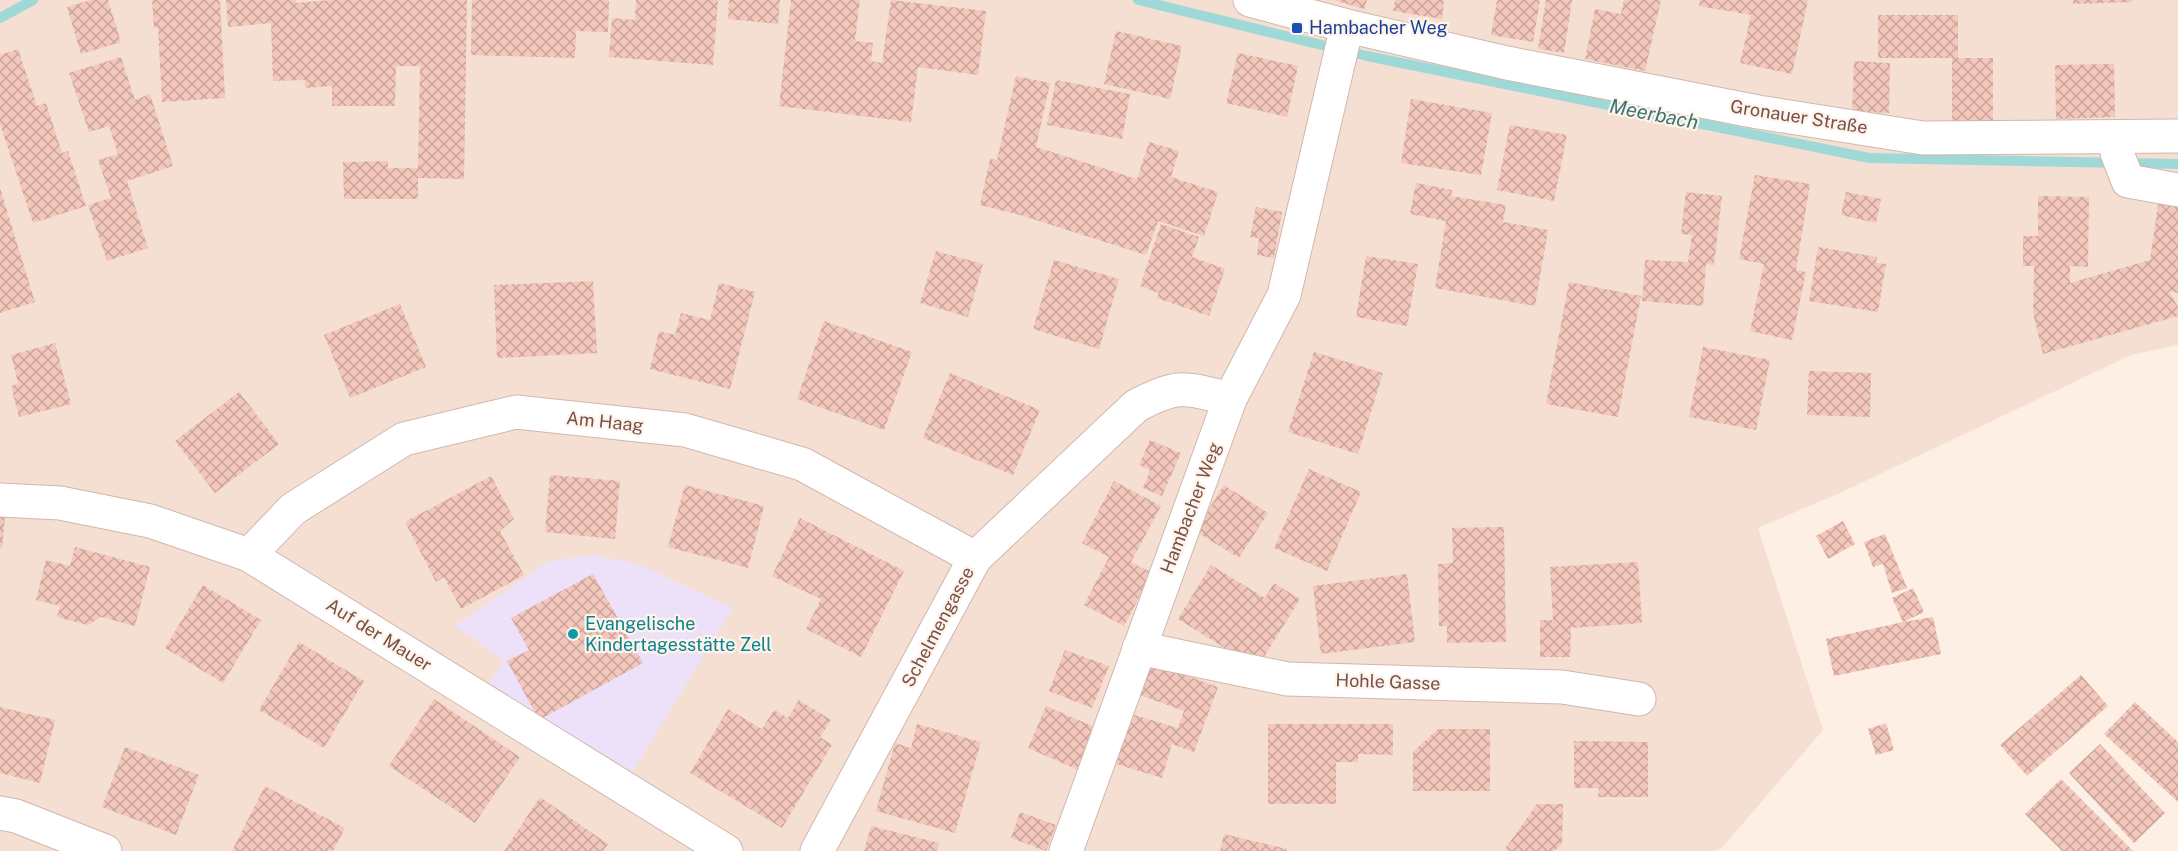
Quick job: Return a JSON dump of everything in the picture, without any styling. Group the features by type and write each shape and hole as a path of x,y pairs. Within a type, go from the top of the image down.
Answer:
{"street":[{"name":"Gronauer Straße","path":"1250,0 1343,45 1507,63 1758,112 1923,138 2120,154 2178,136"},
{"name":"Hambacher Weg","path":"1066,851 1230,399 1284,295 1343,45"},
{"path":"2120,154 2128,181 2178,190"},
{"name":"Schelmengasse","path":"817,851 975,558 1136,406 1161,393 1186,388 1230,399"},
{"name":"Am Haag","path":"249,555 293,509 404,439 516,412 685,430 802,464 975,558"},
{"name":"Auf der Mauer","path":"0,500 60,503 150,521 249,555 726,851"},
{"name":"Hohle Gasse","path":"1139,648 1287,679 1563,687 1639,699"},
{"path":"0,813 16,816 105,851"}],"shaded area":[{"path":"0,0 2178,0 2178,345 2131,355 1842,492 1758,528 1823,730 1721,849 1709,851 0,851"},
{"path":"593,555 638,564 733,608 630,776 485,690 503,660 455,626 549,561"}],"building":[{"path":"91,0 108,0 121,42 81,54 67,7"},
{"path":"152,0 220,0 225,98 162,102 158,27 154,28"},
{"path":"226,0 296,0 296,3 331,0 467,0 464,179 418,178 418,199 344,199 343,162 388,161 388,168 418,168 420,66 396,66 395,106 332,106 332,86 305,88 305,80 273,81 271,23 228,27"},
{"path":"472,0 609,0 608,32 576,31 575,58 471,55"},
{"path":"636,0 718,0 713,65 609,57 612,18 635,20"},
{"path":"729,0 780,0 778,24 728,19"},
{"path":"791,0 860,0 855,41 873,43 871,61 882,63 891,0 986,11 978,75 918,67 911,122 779,106"},
{"path":"1334,0 1367,0 1364,9"},
{"path":"1395,0 1444,0 1442,19 1393,11"},
{"path":"1497,0 1540,0 1533,42 1491,35"},
{"path":"1546,0 1572,0 1564,53 1538,49"},
{"path":"1624,0 1661,0 1645,71 1585,59 1595,9 1621,14"},
{"path":"1700,0 1808,0 1792,74 1740,63 1751,15 1699,6"},
{"path":"2073,0 2132,0 2132,2 2073,4"},
{"path":"1878,15 1958,15 1958,58 1993,58 1993,121 1952,121 1952,58 1878,58"},
{"path":"1116,31 1182,46 1170,99 1104,84"},
{"path":"18,49 37,106 46,103 62,153 68,151 86,206 33,223 0,124 0,55"},
{"path":"1238,53 1298,66 1287,117 1226,103"},
{"path":"121,57 135,100 150,94 173,166 127,181 148,248 107,261 88,205 111,198 98,160 118,154 109,126 89,132 69,73"},
{"path":"1854,61 1890,63 1889,113 1852,111"},
{"path":"2114,64 2115,117 2056,119 2055,65"},
{"path":"1016,76 1050,83 1036,147 1137,179 1149,142 1179,151 1171,177 1218,192 1204,236 1158,221 1146,255 1020,215 980,205 990,159 997,160"},
{"path":"1056,80 1130,94 1122,139 1047,125"},
{"path":"1411,99 1492,113 1481,175 1401,163"},
{"path":"1510,125 1567,135 1554,201 1497,190"},
{"path":"1755,175 1810,184 1796,270 1806,272 1792,340 1750,331 1764,264 1739,259"},
{"path":"1416,183 1452,190 1451,196 1506,205 1503,222 1548,230 1535,306 1435,288 1446,221 1410,214"},
{"path":"0,188 35,302 0,313"},
{"path":"1686,192 1722,196 1714,265 1706,264 1703,306 1642,301 1645,260 1688,262 1692,235 1681,234"},
{"path":"1846,192 1881,199 1876,223 1841,215"},
{"path":"2038,196 2089,197 2088,267 2070,266 2070,283 2150,260 2159,198 2178,201 2178,293 2169,291 2178,307 2178,316 2043,354 2033,313 2034,266 2023,266 2023,236 2038,236"},
{"path":"1256,207 1282,212 1274,258 1257,255 1259,238 1250,237"},
{"path":"1161,224 1199,237 1192,257 1225,269 1209,316 1157,298 1159,293 1140,286"},
{"path":"1818,247 1877,257 1876,263 1886,264 1878,312 1809,301"},
{"path":"936,251 983,264 968,317 920,303"},
{"path":"1366,256 1418,264 1407,326 1356,317"},
{"path":"1054,260 1119,279 1099,349 1033,329"},
{"path":"593,281 597,353 497,358 494,285"},
{"path":"1569,282 1641,296 1618,417 1546,404"},
{"path":"719,283 755,292 730,389 650,369 659,331 675,335 681,313 710,320"},
{"path":"400,304 426,367 350,398 324,335"},
{"path":"824,321 912,352 884,430 797,399"},
{"path":"55,343 71,404 19,417 11,386 18,383 11,355"},
{"path":"1703,347 1770,360 1756,430 1689,417"},
{"path":"1314,352 1383,373 1358,454 1288,432"},
{"path":"1809,371 1871,373 1870,417 1807,415"},
{"path":"950,373 1040,410 1013,475 923,438"},
{"path":"239,392 279,444 215,493 175,441"},
{"path":"1150,440 1181,453 1162,496 1143,488 1150,470 1139,465"},
{"path":"1309,469 1361,492 1327,571 1274,548"},
{"path":"550,475 620,481 615,539 545,532"},
{"path":"491,476 514,519 500,531 524,575 461,609 444,577 436,582 405,522"},
{"path":"1114,481 1161,506 1131,562 1152,573 1124,626 1084,605 1109,557 1082,543"},
{"path":"685,485 764,506 748,568 668,547"},
{"path":"1224,485 1268,513 1239,558 1195,531"},
{"path":"0,516 5,516 2,548 0,548"},
{"path":"800,518 904,571 861,657 806,629 821,599 772,576"},
{"path":"1843,521 1855,544 1828,559 1816,536"},
{"path":"1504,527 1506,642 1447,643 1447,626 1439,626 1438,564 1453,563 1452,528"},
{"path":"1885,534 1907,588 1892,593 1883,564 1873,567 1864,542"},
{"path":"75,547 150,567 135,626 101,617 88,625 57,617 60,606 36,600 46,560 70,566"},
{"path":"1638,562 1642,623 1571,628 1570,657 1540,657 1540,620 1553,620 1550,567"},
{"path":"1211,565 1265,598 1274,583 1300,599 1257,668 1178,619"},
{"name":"Evangelische Kindertagesstätte Zell","path":"593,574 643,663 539,720 507,661 529,650 511,618"},
{"path":"1407,574 1415,642 1321,654 1313,586"},
{"path":"203,585 261,620 223,683 165,648"},
{"path":"1913,588 1924,612 1903,622 1892,598"},
{"path":"1933,617 1941,654 1834,676 1826,639"},
{"path":"299,642 364,681 324,748 259,710"},
{"path":"1065,650 1109,666 1092,708 1049,691"},
{"path":"1149,662 1218,687 1194,752 1172,744 1162,778 1116,764 1131,714 1178,728 1184,711 1137,694"},
{"path":"2081,675 2108,706 2027,776 2000,745"},
{"path":"434,699 520,757 475,823 389,766"},
{"path":"799,700 831,720 820,737 832,745 782,828 690,773 728,709 762,729 774,710 788,718"},
{"path":"2135,702 2178,742 2178,802 2104,734"},
{"path":"1046,706 1097,728 1078,770 1028,748"},
{"path":"0,707 55,720 40,783 0,773"},
{"path":"1886,723 1894,750 1876,755 1868,729"},
{"path":"917,724 981,742 955,833 876,811 895,743 911,748"},
{"path":"1268,724 1393,724 1393,755 1358,754 1358,762 1336,762 1336,804 1268,804"},
{"path":"1438,729 1490,729 1490,791 1413,791 1413,752"},
{"path":"1574,741 1648,742 1648,797 1598,797 1599,788 1574,788"},
{"path":"2100,744 2165,813 2134,843 2069,773"},
{"path":"125,747 199,775 176,835 102,807"},
{"path":"2061,779 2133,851 2062,851 2025,814"},
{"path":"265,786 345,828 333,851 232,851"},
{"path":"540,797 608,844 603,851 504,851"},
{"path":"1537,804 1563,804 1562,844 1554,851 1508,851 1505,849"},
{"path":"1020,812 1056,825 1046,851 1011,838"},
{"path":"871,826 939,843 937,851 864,851"},
{"path":"1224,834 1287,849 1286,851 1220,851"}],"waterway":[{"name":"Meerbach","path":"0,18 33,0"},
{"name":"Meerbach","path":"1138,0 1367,56 1869,158 2178,164"}],"place":[{"name":"Hambacher Weg","path":"1297,28"},
{"name":"Evangelische Kindertagesstätte Zell","path":"573,634"}]}
